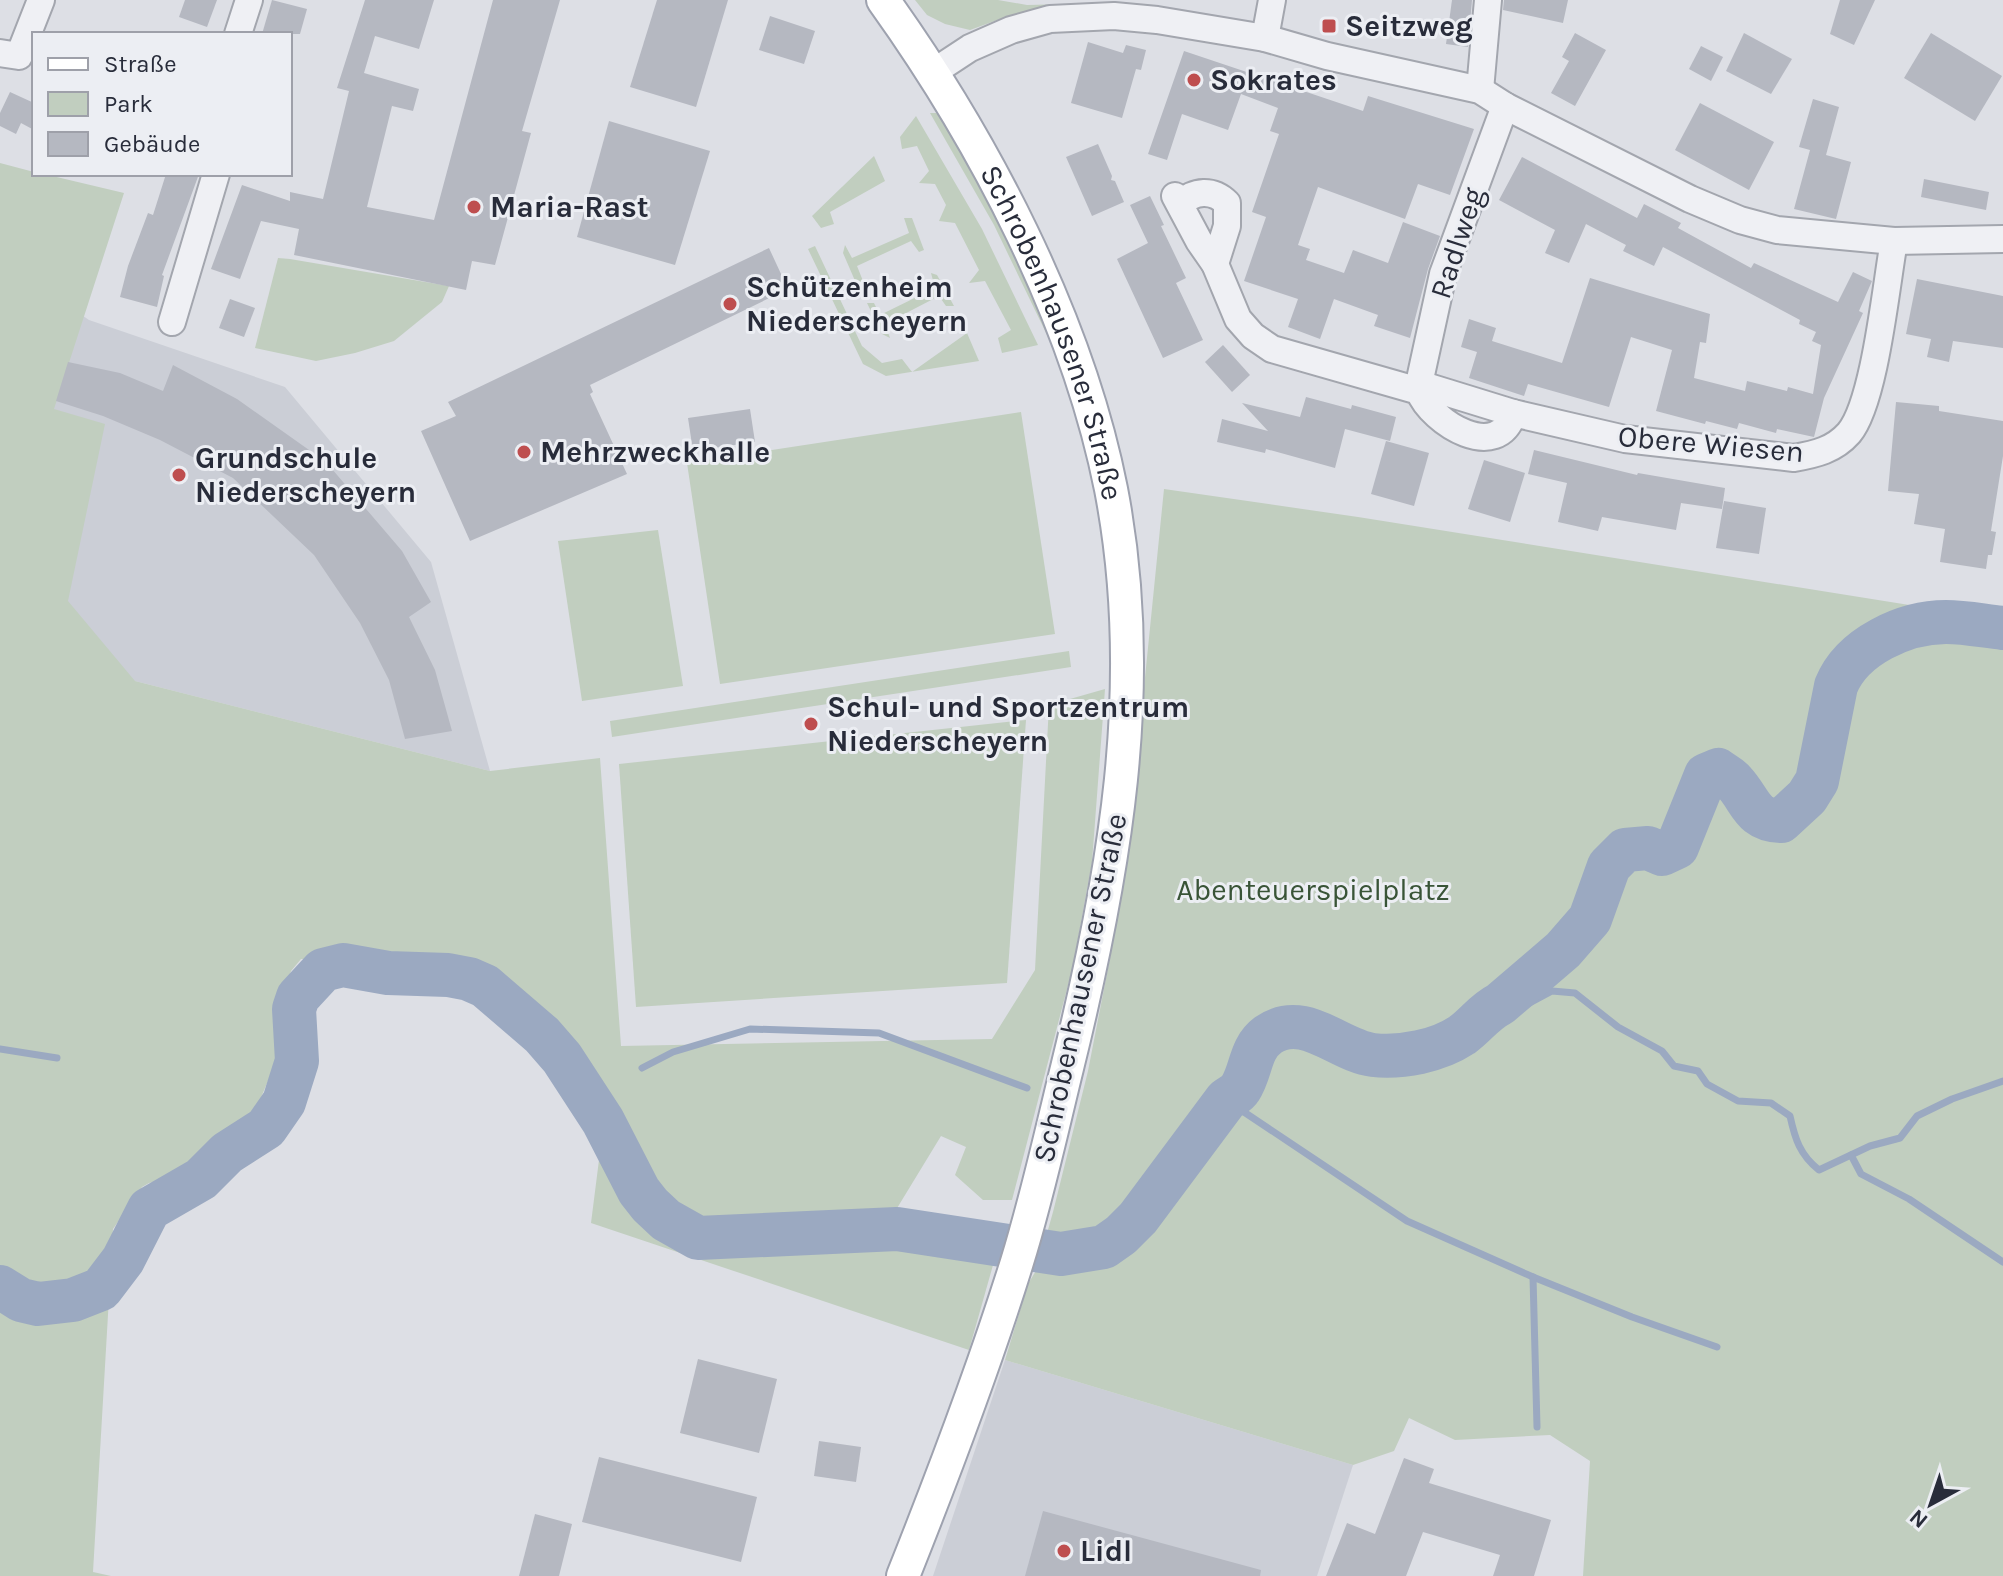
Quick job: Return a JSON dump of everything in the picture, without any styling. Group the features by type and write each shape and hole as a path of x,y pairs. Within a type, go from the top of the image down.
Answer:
{"main road":[{"name":"Schrobenhausener Straße","path":"883,0 953,105 1034,257 1070,350 1107,470 1126,613 1127,707 1120,799 1111,866 1090,974 1017,1263 973,1393 903,1576"}],"street":[{"path":"0,53 19,56 41,0"},
{"path":"239,32 249,0"},
{"path":"1265,38 1272,0"},
{"path":"1480,90 1488,0"},
{"path":"932,73 989,39 1030,24 1069,16 1157,20 1265,38 1327,56 1480,90 1505,106 1690,199 1740,220 1790,232 1894,241 2003,239"},
{"name":"Radlweg","path":"1419,387 1443,274 1505,106"},
{"path":"172,322 215,176"},
{"path":"1215,264 1227,226 1227,203 1219,195 1203,193 1178,200 1215,264 1238,319 1253,336 1272,349 1419,387"},
{"name":"Obere Wiesen","path":"1419,387 1435,416 1463,432 1498,434 1506,429 1513,413 1625,439 1794,458 1819,454 1838,444 1851,431 1864,405 1894,241"}],"shaded area":[{"name":"Grundschule Niederscheyern","path":"0,259 89,320 285,387 431,562 490,771 135,681 0,655"},
{"path":"1005,1360 1353,1465 1317,1576 933,1576"}],"green space":[{"path":"915,0 998,0 1027,5 1069,4 1070,7 1011,15 970,30 945,24 927,15"},
{"path":"930,113 936,113 943,119 1022,265 1050,329 1048,337 994,225"},
{"path":"916,116 982,229 1038,345 1002,353 998,338 1011,330 985,281 969,283 979,270 955,223 939,221 946,205 935,184 919,183 929,171 917,146 902,149 900,137"},
{"path":"874,156 885,181 830,212 834,224 821,228 812,216"},
{"path":"0,163 32,171 32,176 52,176 124,193 54,409 105,424 68,601 135,681 490,771 600,758 621,1046 992,1039 1035,970 1049,705 1105,689 1092,862 1073,966 1012,1200 983,1200 955,1175 966,1147 941,1136 888,1223 707,1235 669,1218 648,1198 578,1063 535,1010 508,985 485,971 476,999 448,975 416,973 358,956 329,961 301,959 291,971 288,981 278,1057 249,1119 210,1142 188,1172 142,1187 113,1229 93,1572 111,1576 0,1576"},
{"path":"904,218 912,218 924,250 919,252 911,241 857,266 863,281 856,283 843,253 845,245 852,258 909,233"},
{"path":"815,246 862,346 882,363 902,359 912,372 886,376 863,364 808,249"},
{"path":"278,258 449,286 442,302 394,341 316,361 255,348"},
{"path":"931,273 937,275 954,306 946,306 939,296 885,324 890,338 882,334 867,303 874,303 880,315 935,288"},
{"path":"967,333 979,361 912,372"},
{"path":"1021,412 1055,634 720,684 687,463"},
{"name":"Abenteuerspielplatz","path":"1164,489 2003,620 2003,1576 1583,1576 1590,1461 1550,1435 1455,1440 1409,1418 1394,1451 1353,1465 1005,1360 1053,1212 1088,1071 1110,958 1138,747"},
{"path":"658,530 683,686 582,701 558,541"},
{"path":"1069,651 1071,667 612,737 610,721"},
{"path":"1026,720 1007,983 636,1007 619,764"},
{"path":"579,1115 585,1116 627,1187 643,1206 661,1223 682,1236 708,1244 738,1247 816,1239 861,1240 995,1258 969,1350 591,1223 599,1160"}],"building":[{"path":"185,0 217,0 207,27 179,17"},
{"path":"272,0 307,9 300,34 263,32"},
{"path":"365,0 434,0 419,49 375,36 364,73 419,89 413,111 392,106 367,207 434,220 493,0 560,0 522,131 531,133 495,265 472,261 466,290 294,255 299,229 261,221 240,279 211,269 242,185 290,201 290,192 323,199 349,91 337,88"},
{"path":"657,0 728,0 696,107 630,87"},
{"path":"1452,0 1472,0 1468,47 1446,44"},
{"path":"1504,0 1568,0 1563,23 1503,10"},
{"path":"1840,0 1875,0 1854,45 1830,34"},
{"path":"770,16 815,31 804,64 759,50"},
{"path":"1575,33 1606,50 1575,106 1551,93 1569,61 1562,57"},
{"path":"1744,33 1792,59 1771,94 1726,71"},
{"path":"1931,33 2002,76 1975,121 1904,78"},
{"path":"1088,42 1123,53 1126,45 1146,50 1141,70 1136,69 1122,118 1071,103"},
{"path":"1701,46 1723,57 1711,81 1689,69"},
{"path":"1184,51 1363,111 1368,96 1474,129 1450,195 1418,184 1405,219 1318,187 1298,245 1310,249 1306,260 1344,273 1353,250 1388,263 1403,222 1440,236 1410,338 1374,326 1378,315 1334,299 1320,339 1288,327 1298,299 1244,281 1266,217 1252,212 1279,134 1270,131 1278,108 1241,94 1228,130 1182,114 1167,160 1148,154"},
{"path":"10,92 32,102 32,129 21,123 16,134 0,126 0,113"},
{"path":"1813,99 1839,107 1826,155 1851,162 1836,219 1794,209 1810,150 1799,147"},
{"path":"1700,103 1774,142 1749,190 1675,150"},
{"path":"609,121 710,151 675,265 577,237"},
{"path":"1098,144 1111,180 1115,181 1124,202 1092,216 1066,157"},
{"path":"1522,157 1637,218 1644,204 1681,223 1678,228 1751,268 1754,263 1838,302 1853,272 1872,281 1859,311 1863,313 1824,398 1814,437 1777,429 1776,433 1739,423 1737,429 1706,421 1705,424 1656,411 1672,350 1631,337 1609,407 1528,384 1524,396 1469,378 1477,352 1461,347 1469,319 1496,328 1492,341 1562,363 1590,278 1710,314 1706,343 1700,342 1694,378 1745,391 1747,381 1813,394 1821,345 1812,341 1816,332 1799,324 1800,320 1663,247 1654,266 1623,251 1626,245 1586,224 1569,263 1545,253 1555,230 1499,200"},
{"path":"165,176 198,176 162,275 157,307 120,297 148,213 153,215"},
{"path":"1924,179 1989,192 1986,210 1921,197"},
{"path":"1150,196 1186,278 1176,283 1203,340 1163,358 1117,259 1148,243 1130,205"},
{"name":"Mehrzweckhalle","path":"769,248 788,289 590,385 593,392 590,394 627,474 470,541 421,431 456,416 448,402"},
{"path":"1917,279 2003,296 2003,348 1953,341 1949,362 1927,357 1931,339 1906,334"},
{"path":"230,299 255,308 244,337 219,328"},
{"path":"1223,345 1250,375 1232,392 1205,362"},
{"name":"Grundschule Niederscheyern","path":"68,362 120,373 163,391 173,365 237,399 326,462 402,551 431,602 409,617 435,670 452,731 405,739 389,680 360,623 314,555 233,478 160,440 103,416 56,401"},
{"path":"1306,397 1396,417 1390,441 1345,429 1335,468 1266,449 1265,453 1217,442 1222,419 1268,431 1242,403 1300,417"},
{"path":"1896,402 1939,406 1939,411 2003,421 2003,456 1991,531 1996,532 1986,569 1940,562 1945,529 1914,524 1919,494 1888,491"},
{"path":"750,409 755,442 693,451 688,418"},
{"path":"1386,441 1429,453 1414,506 1371,494"},
{"path":"1534,450 1637,475 1725,488 1722,509 1681,503 1676,530 1602,517 1598,531 1558,522 1567,483 1528,474"},
{"path":"1484,460 1525,473 1510,522 1468,509"},
{"path":"1724,501 1766,508 1759,554 1716,548"},
{"path":"698,1359 777,1379 759,1453 680,1433"},
{"path":"819,1441 861,1447 856,1482 814,1476"},
{"path":"599,1457 757,1497 741,1562 582,1522"},
{"path":"1404,1458 1434,1469 1429,1483 1551,1520 1534,1576 1493,1576 1500,1555 1423,1532 1406,1576 1326,1576 1347,1523 1375,1534"},
{"path":"1043,1511 1261,1570 1260,1576 1025,1576"},
{"path":"535,1514 572,1524 559,1576 519,1576"}],"waterway":[{"path":"0,1287 21,1300 38,1304 73,1300 101,1289 123,1260 149,1209 201,1179 227,1153 266,1128 284,1102 297,1061 294,1009 298,997 323,970 343,965 388,973 448,975 485,986 542,1035 562,1058 603,1121 639,1191 650,1205 666,1220 698,1238 897,1229 1061,1254 1104,1247 1138,1218 1226,1100 1239,1091 1257,1047 1268,1035 1281,1029 1308,1029 1360,1052 1384,1056 1419,1052 1452,1041 1563,950 1590,919 1609,866 1625,850 1648,848 1662,854 1677,847 1706,775 1718,770 1732,780 1757,813 1771,820 1781,821 1807,797 1817,781 1836,686 1854,659 1867,648 1897,632 1930,623 1953,622 2003,628"},
{"path":"1500,1004 1524,1006 1552,991 1575,993 1618,1027 1662,1051 1674,1066 1698,1071 1707,1084 1738,1101 1771,1103 1790,1116 1799,1146 1819,1170 1870,1146 1900,1138 1917,1116 1952,1099 2003,1081"},
{"path":"642,1068 673,1052 750,1029 879,1033 1027,1088"},
{"path":"0,1049 57,1058"},
{"path":"1226,1100 1407,1221 1533,1277 1717,1347"},
{"path":"1851,1155 1861,1174 1909,1199 2003,1262"},
{"path":"1533,1277 1537,1427"}],"place":[{"name":"Seitzweg","path":"1329,26"},
{"name":"Sokrates","path":"1194,80"},
{"name":"Maria-Rast","path":"474,207"},
{"name":"Schützenheim Niederscheyern","path":"730,304"},
{"name":"Mehrzweckhalle","path":"524,452"},
{"name":"Grundschule Niederscheyern","path":"179,475"},
{"name":"Schul- und Sportzentrum Niederscheyern","path":"811,724"},
{"name":"Lidl","path":"1064,1551"}]}
